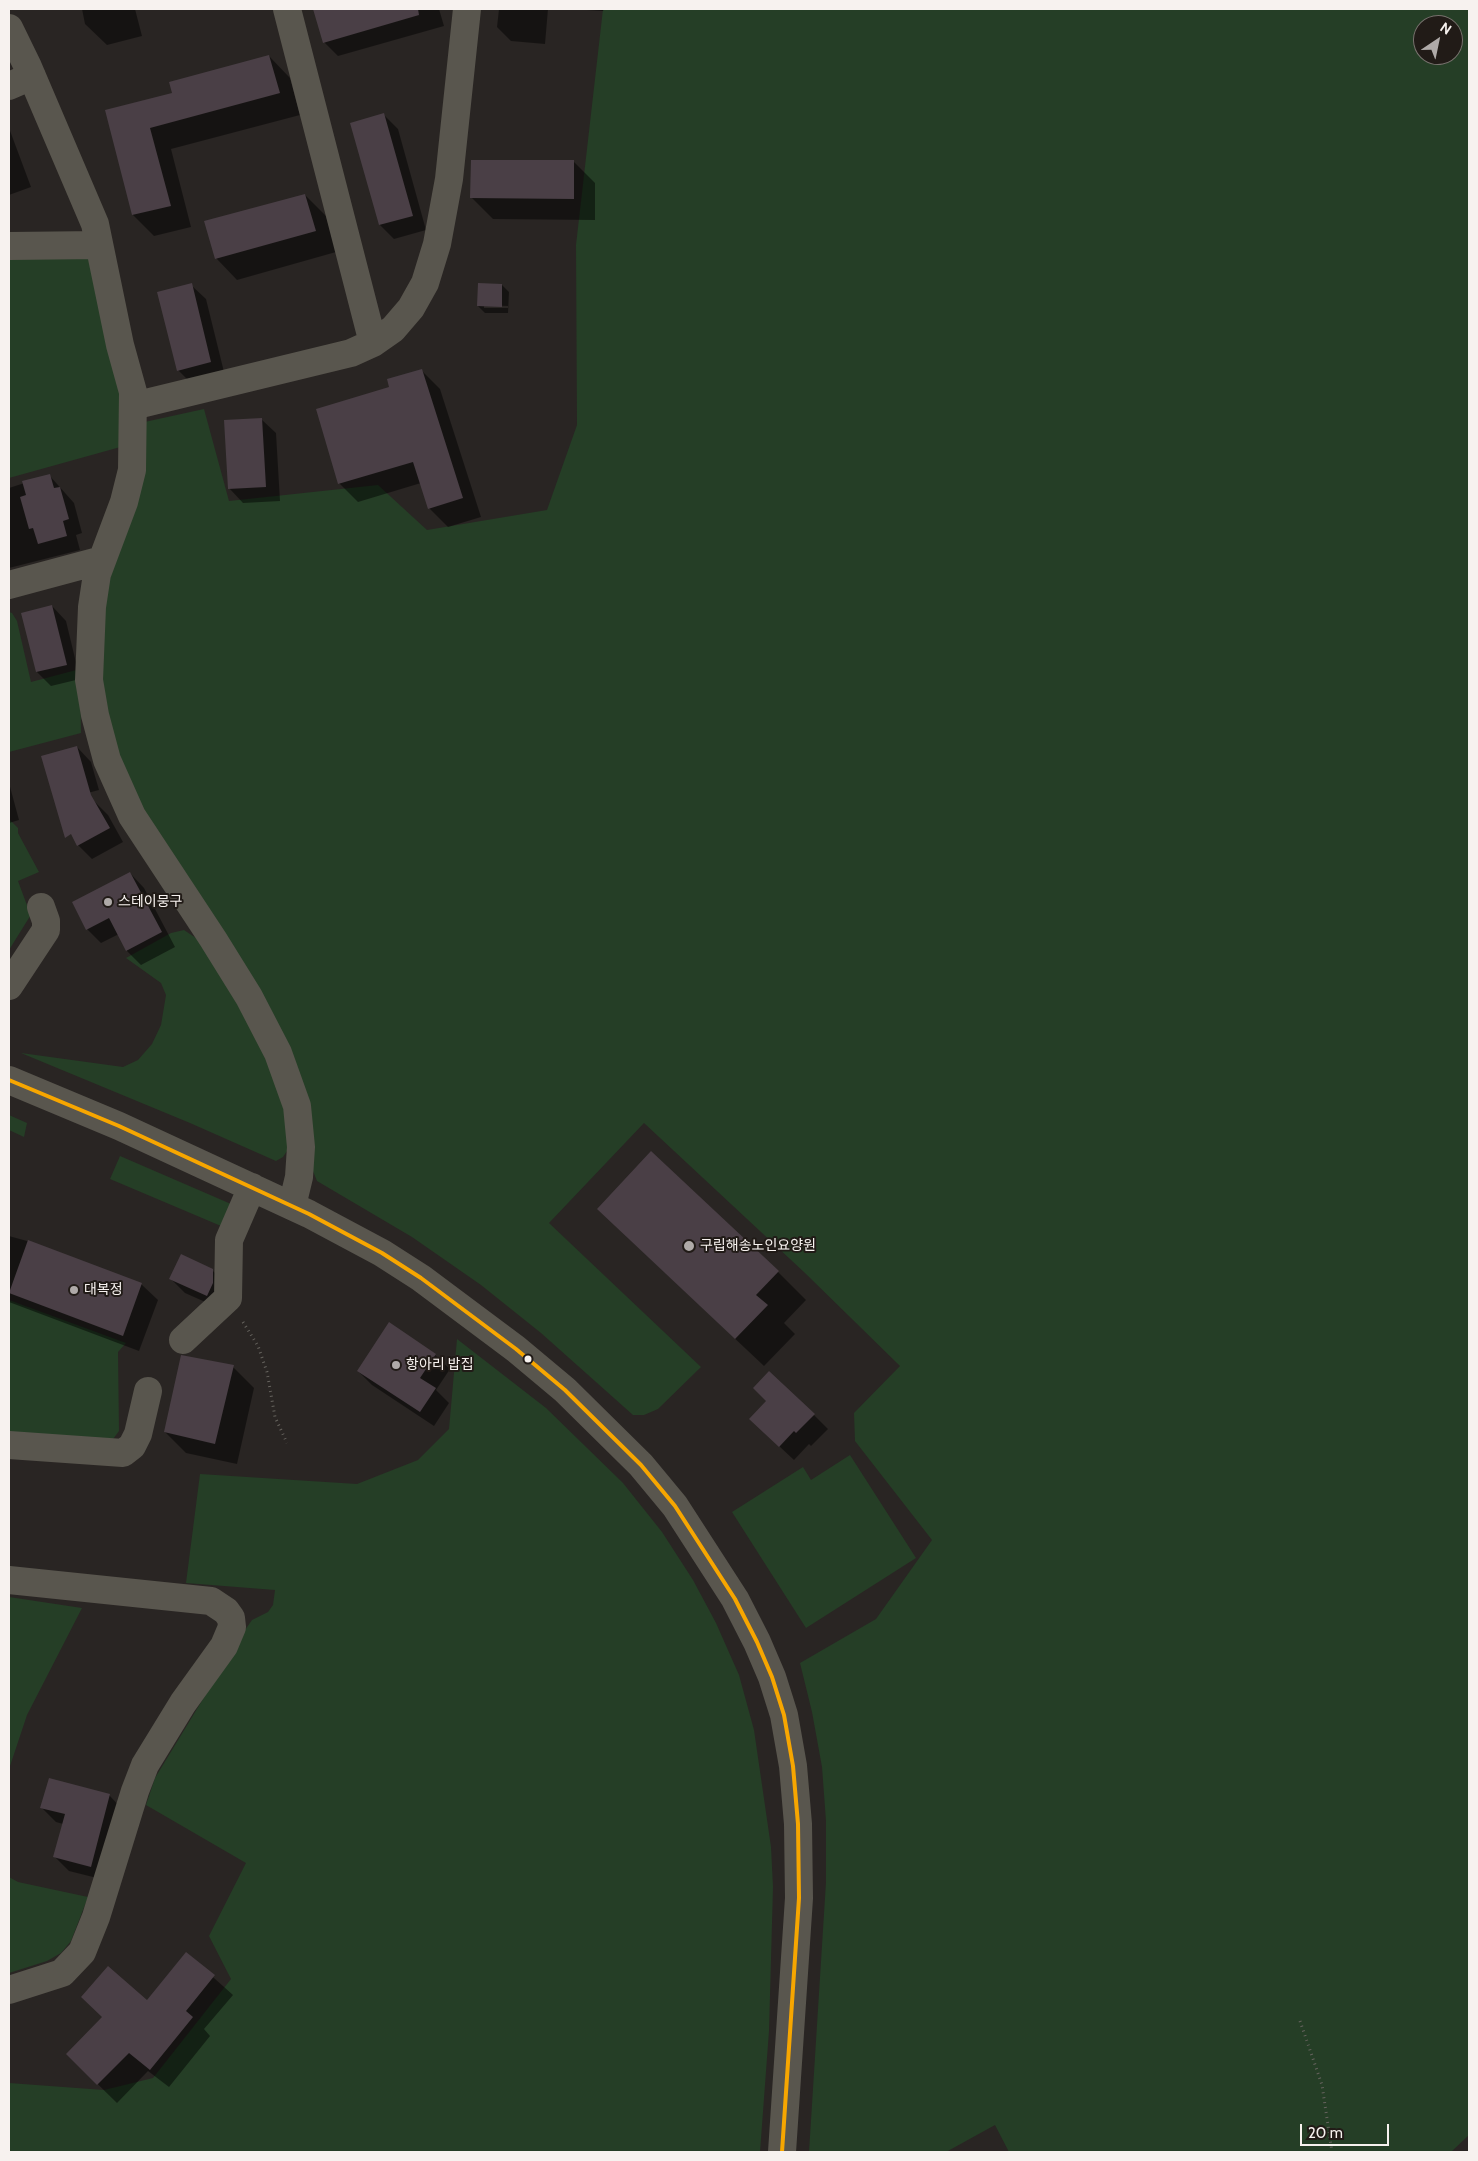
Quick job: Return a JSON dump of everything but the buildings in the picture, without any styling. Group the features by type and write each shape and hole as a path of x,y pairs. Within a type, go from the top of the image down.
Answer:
{"street":[{"path":"287,9 373,343"},
{"path":"133,406 351,353 373,343 394,329 411,308 425,283 437,244 449,179 467,9"},
{"path":"9,28 20,81 89,206 96,224 120,345 133,392 132,470 124,502 97,574 92,607 89,680 95,715 107,760 132,816 249,997 278,1053 297,1106 301,1147 299,1177 292,1206"},
{"path":"9,246 99,245"},
{"path":"9,585 102,560"},
{"path":"9,986 46,930 46,921 41,907"},
{"path":"9,1080 120,1126 292,1206 375,1249 421,1278 516,1349 565,1390 642,1465 675,1506 735,1599 757,1642 772,1677 784,1714 793,1766 798,1824 799,1898 782,2152"},
{"path":"182,1340 228,1298 229,1240 252,1187"},
{"path":"9,1445 123,1453 132,1446 138,1434 148,1392"},
{"path":"9,1580 211,1602 226,1611 231,1618 232,1627 224,1646 183,1703 146,1765 135,1791 96,1917 82,1952 62,1973 9,1990"}],"path":[{"path":"228,1298 258,1346 266,1372 275,1417 287,1442"},
{"path":"1300,2021 1322,2085 1332,2152"}],"green space":[{"path":"603,9 1469,9 1469,2135 1451,2152 1009,2152 995,2125 946,2152 809,2152 826,1882 826,1821 822,1767 812,1712 800,1663 876,1619 932,1540 855,1441 854,1413 900,1366 805,1273 644,1123 549,1223 701,1367 658,1409 644,1415 633,1415 541,1333 481,1285 412,1237 317,1181 311,1166 311,1128 139,809 106,722 98,632 140,423 204,409 229,501 378,485 427,530 547,510 577,425 576,245"},
{"path":"9,255 88,255 125,395 124,446 9,478"},
{"path":"9,612 12,613 17,621 31,682 80,669 81,733 9,752"},
{"path":"9,819 18,828 18,833 39,872 18,881 28,908 37,905 9,950"},
{"path":"184,930 199,940 263,1046 285,1113 289,1141 287,1151 283,1157 276,1161 21,1053 123,1067 138,1060 152,1044 161,1025 166,995 161,983 126,958 171,933"},
{"path":"9,1115 27,1123 24,1137 9,1130"},
{"path":"120,1156 231,1204 221,1226 110,1179"},
{"path":"9,1300 126,1343 118,1352 119,1431 110,1443 9,1436"},
{"path":"457,1339 546,1408 623,1483 662,1532 693,1580 716,1623 739,1675 754,1730 771,1847 773,1887 769,2031 760,2152 9,2152 9,2083 104,2090 153,2078 231,1979 209,1936 246,1863 146,1805 155,1778 245,1630 252,1620 268,1612 273,1605 275,1590 186,1583 200,1474 357,1484 418,1460 449,1429"},
{"path":"850,1455 916,1558 806,1628 732,1512 803,1467 811,1480"},
{"path":"9,1597 82,1608 27,1715 9,1769"},
{"path":"9,1877 18,1882 88,1897 71,1941 61,1953 47,1961 9,1973"}],"transit line":[{"path":"9,1080 119,1126 309,1214 382,1253 421,1278 516,1349 565,1390 641,1465 675,1506 735,1599 757,1642 772,1677 784,1715 793,1766 798,1824 799,1898 782,2152"}],"place":[{"name":"스테이뭉구","path":"108,902"},
{"name":"구립해송노인요양원","path":"689,1246"},
{"name":"대복정","path":"74,1290"},
{"name":"항아리 밥집","path":"396,1365"}]}
